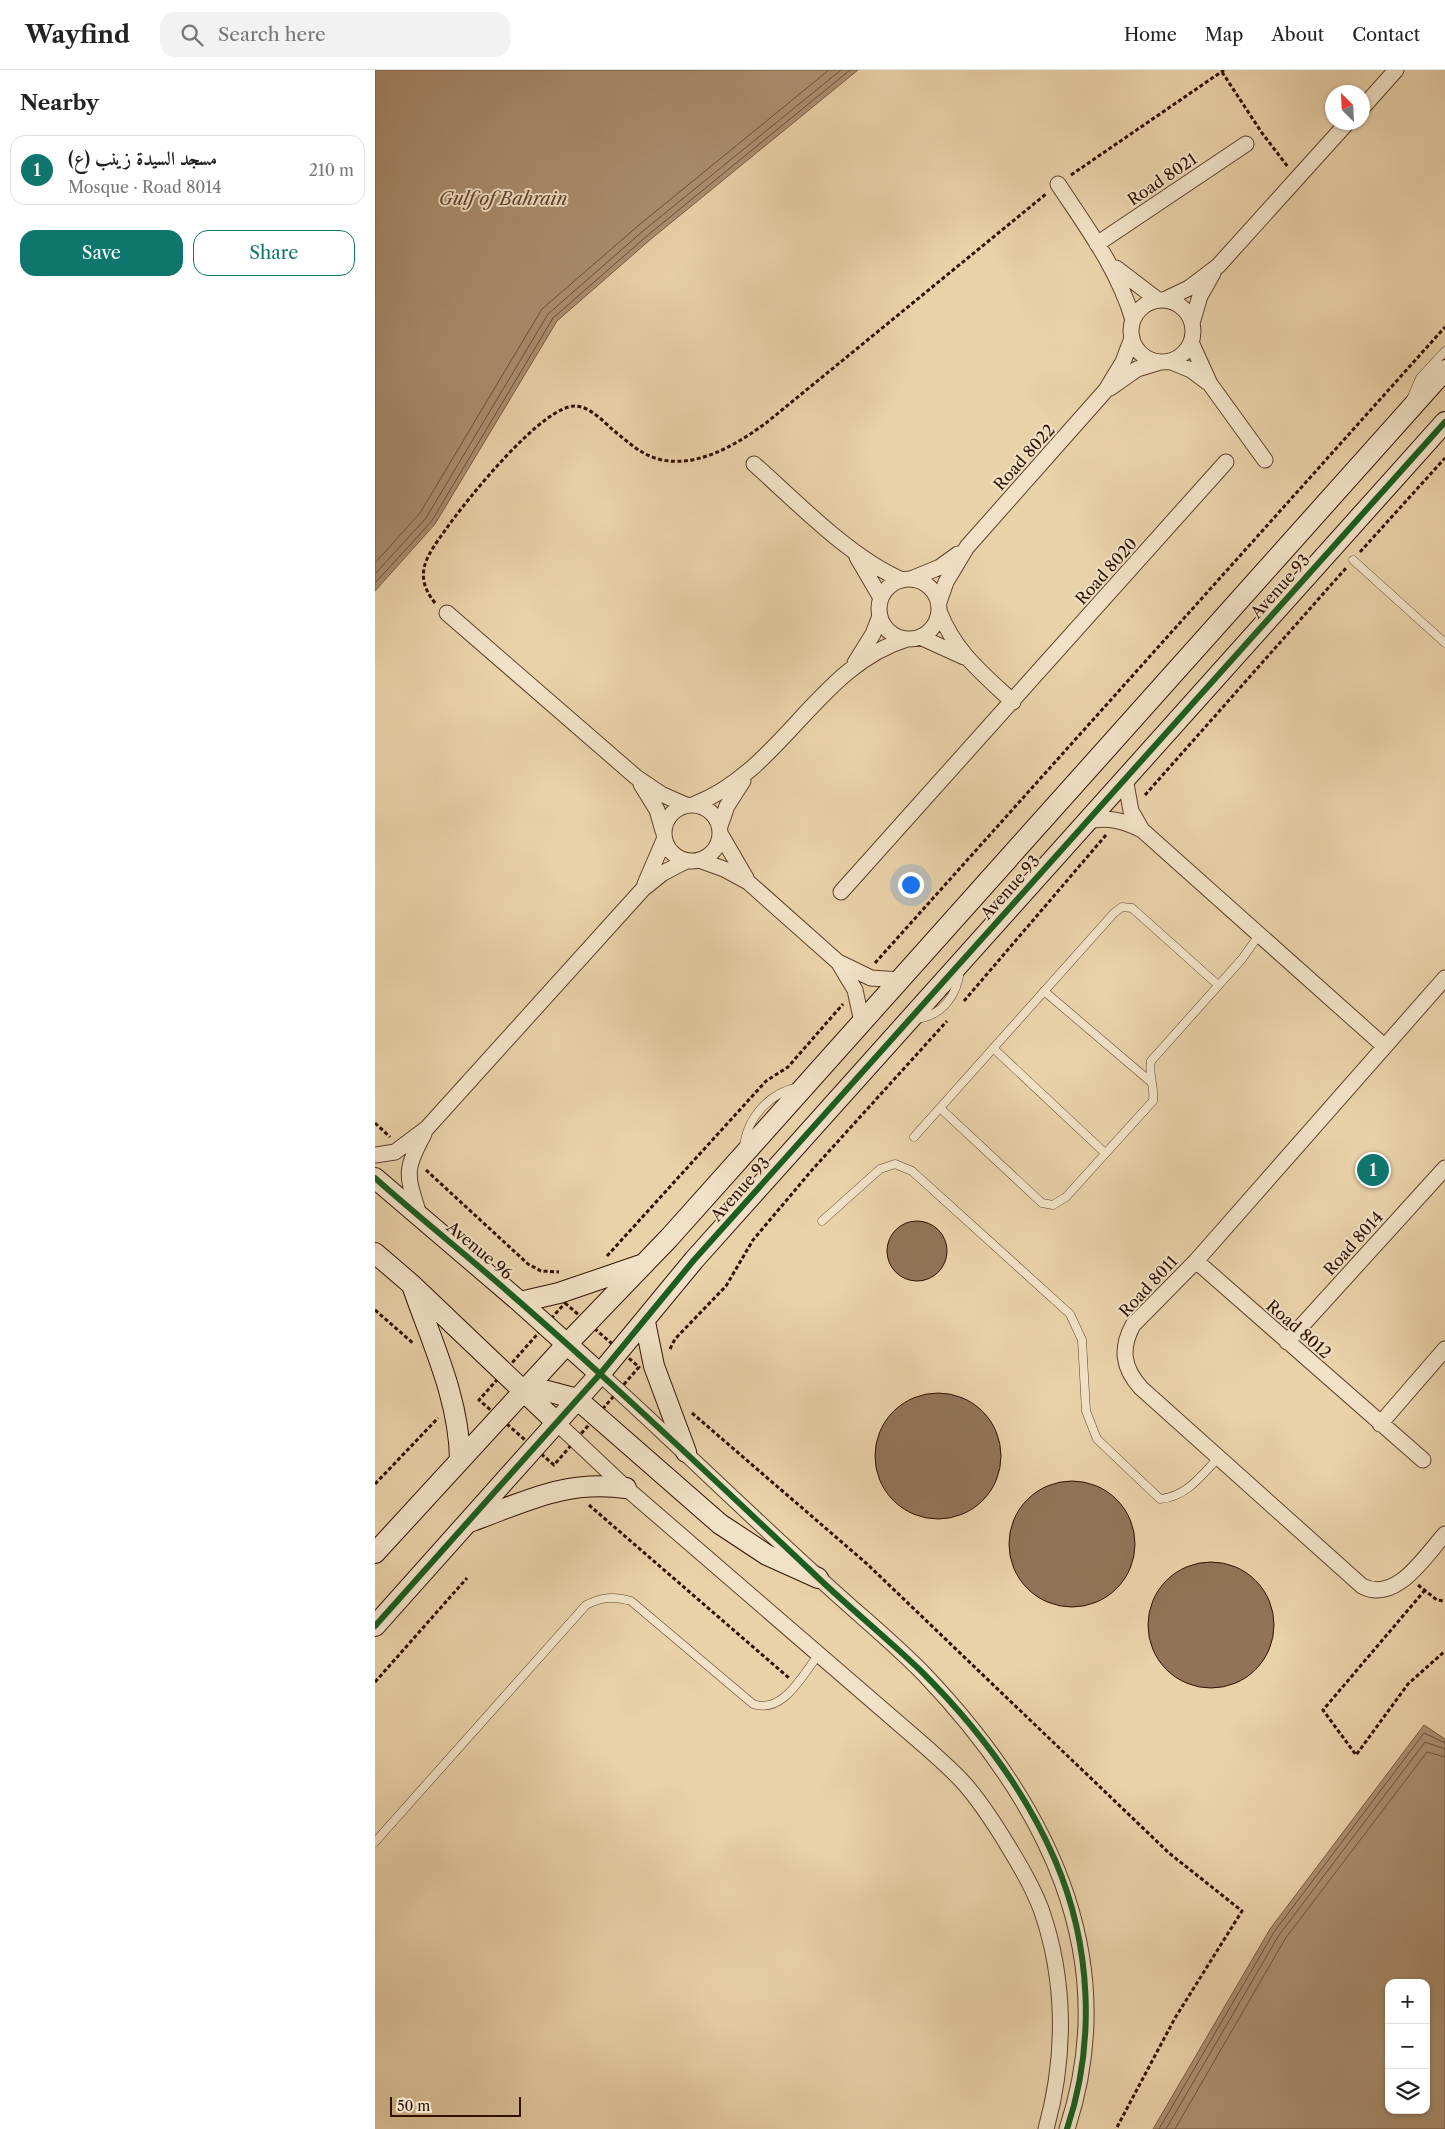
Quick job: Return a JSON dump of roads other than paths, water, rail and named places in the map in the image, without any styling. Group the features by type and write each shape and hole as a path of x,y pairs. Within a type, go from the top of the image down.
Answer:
{"street":[{"path":"1370,99 1396,70"},
{"path":"1133,320 1139,310 1148,304 1189,288 1218,266 1341,130"},
{"name":"Road 8021","path":"1097,244 1246,144"},
{"path":"1058,184 1109,262 1123,290 1133,320 1132,338 1142,355 1191,370 1210,384"},
{"path":"1109,262 1132,283 1161,300 1182,307 1192,323"},
{"path":"1218,266 1200,296 1192,323 1191,342 1210,384 1265,460"},
{"name":"Road 8022","path":"939,606 946,582 967,547 1107,390 1123,362 1132,338"},
{"path":"1164,362 1179,357 1191,342"},
{"name":"Road 8022","path":"1107,390 1137,369 1164,362"},
{"name":"Avenue 93","path":"375,1553 567,1344 645,1263 1445,370"},
{"name":"Avenue 93","path":"375,1626 600,1374 695,1260 1445,422"},
{"name":"Road 8020","path":"841,892 1226,462"},
{"path":"754,464 850,548 881,570 929,586 939,606 947,630 965,658 1013,702"},
{"name":"Road 8022","path":"907,579 940,567 967,547"},
{"path":"375,1155 395,1152 427,1128 643,889 663,873 714,851 732,797 753,768 853,667 873,634 880,616 881,598 850,548"},
{"path":"881,598 893,584 907,579"},
{"path":"853,667 889,645 913,638 933,627 939,606"},
{"path":"447,613 636,777 661,794 711,811 748,882"},
{"path":"880,616 890,632 913,638 965,658"},
{"path":"643,889 663,835 665,823 673,812 723,790 753,768"},
{"path":"636,777 657,810 663,835 672,853 692,861 725,869 748,882 838,962 863,976 900,980"},
{"path":"1125,778 1131,811 1142,830 1384,1046"},
{"path":"1087,821 1101,819 1119,820 1142,830"},
{"path":"838,962 855,990 862,1022"},
{"name":"Road 8011","path":"1445,978 1196,1261 1133,1325 1126,1337 1124,1351 1125,1365 1131,1378 1362,1586 1370,1590 1384,1590 1400,1583 1445,1534"},
{"path":"420,1218 409,1175 411,1156 427,1128"},
{"name":"Road 8014","path":"1287,1342 1439,1185 1445,1168"},
{"name":"Avenue 96","path":"375,1178 520,1302 600,1374"},
{"path":"375,1253 411,1284 626,1488 898,1721 963,1782 994,1824 1022,1869 1041,1909 1053,1954 1059,1990 1061,2026 1059,2062 1053,2105 1046,2129"},
{"name":"Road 8012","path":"1196,1261 1423,1460"},
{"path":"520,1302 559,1293 645,1263"},
{"path":"411,1284 453,1401 460,1459"},
{"path":"645,1322 654,1366 686,1452"},
{"path":"1380,1424 1445,1349"},
{"path":"600,1374 686,1452 818,1578 923,1673 968,1724 1008,1775 1029,1808 1055,1861 1077,1928 1086,1992 1083,2057 1074,2109 1067,2129"},
{"path":"523,1392 547,1391 577,1399 720,1524 767,1555 818,1578"},
{"path":"470,1521 555,1490 594,1485 626,1488"}],"lane":[{"path":"1409,411 1420,378 1445,350"},
{"path":"1353,560 1445,643"},
{"path":"913,1137 1114,913 1123,907 1132,908 1218,985"},
{"path":"940,1108 1042,1203 1053,1205 1066,1197 1153,1100 1155,1090 1149,1071 1151,1061 1242,959 1259,935"},
{"path":"1044,991 1152,1082"},
{"path":"993,1048 1105,1153"},
{"path":"822,1221 880,1169 895,1164 912,1171 1070,1314 1082,1340 1086,1411 1097,1439 1104,1446 1161,1499 1173,1498 1192,1486 1219,1458"},
{"path":"375,1842 581,1610 586,1605 600,1598 616,1597 631,1601 753,1704 761,1707 778,1703 820,1653"}],"water":[{"name":"Gulf of Bahrain","path":"375,70 858,70 651,239 557,321 435,524 375,591"},
{"path":"1424,1725 1445,1739 1445,2129 1153,2129 1270,1929"}],"place":[{"name":"مسجد السيدة زينب (ع)","path":"1373,1170"}]}
